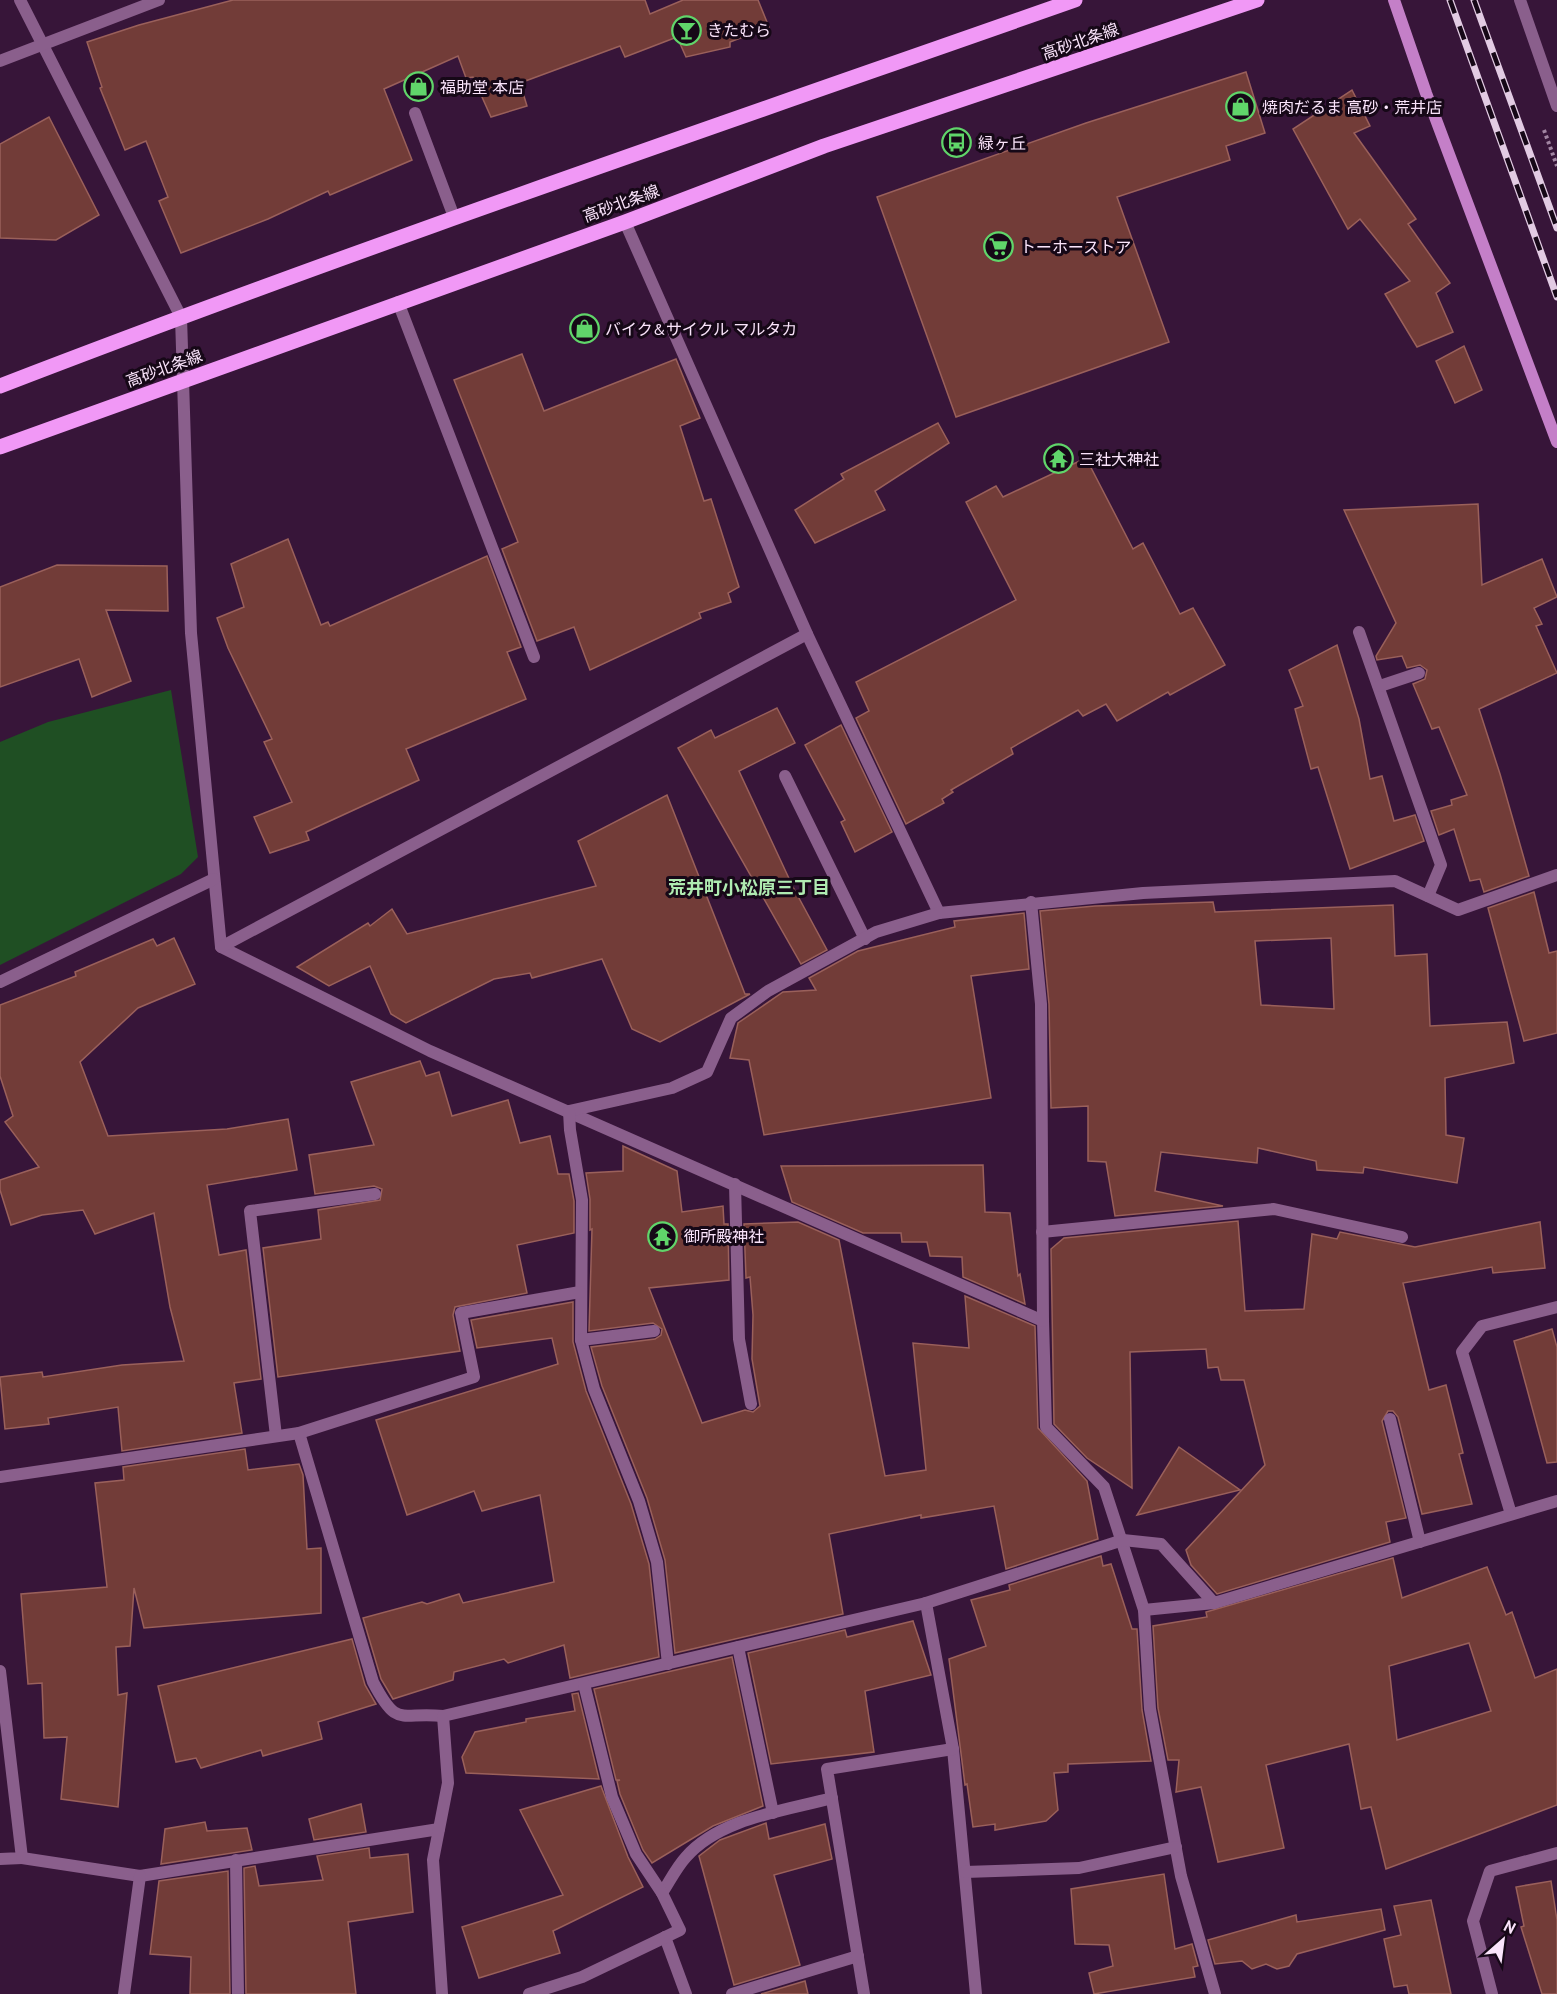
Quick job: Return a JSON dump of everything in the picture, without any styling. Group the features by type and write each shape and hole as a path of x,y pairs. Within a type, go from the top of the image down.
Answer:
{"main road":[{"path":"0,386 454,217 1075,0"},
{"name":"高砂北条線","path":"0,447 625,222 824,146 1257,0"}],"street":[{"path":"20,0 181,317 191,633 221,947"},
{"path":"0,61 159,0"},
{"path":"1394,0 1426,93 1557,442"},
{"path":"1520,0 1557,106"},
{"path":"415,113 454,217"},
{"path":"625,222 807,634 939,913"},
{"path":"398,302 534,657"},
{"path":"1359,632 1442,865 1428,896"},
{"path":"221,947 807,634"},
{"path":"1380,686 1419,673"},
{"path":"785,776 865,939"},
{"path":"569,1111 672,1088 707,1072 731,1018 768,991 876,932 939,913 1030,902 1143,893 1395,880 1458,910 1557,875"},
{"path":"0,982 214,879"},
{"path":"1030,902 1041,1004 1046,1427 1104,1487 1144,1610 1150,1709 1180,1876 1215,1994"},
{"path":"221,947 430,1050 1043,1321"},
{"path":"569,1111 582,1200 581,1340 594,1389 639,1501 657,1562 668,1664"},
{"path":"735,1184 739,1339 751,1404"},
{"path":"276,1436 250,1211 375,1194"},
{"path":"1042,1232 1274,1209 1402,1237"},
{"path":"0,1477 298,1433 474,1377 461,1313 580,1292"},
{"path":"1511,1514 1462,1352 1482,1326 1557,1307"},
{"path":"581,1340 654,1331"},
{"path":"1390,1419 1420,1542"},
{"path":"298,1433 377,1691 386,1707 406,1718 430,1714 443,1716 926,1603 1123,1540 1161,1544 1214,1603"},
{"path":"1144,1610 1214,1603 1557,1501"},
{"path":"926,1603 953,1749 976,1994"},
{"path":"738,1647 773,1814"},
{"path":"0,1671 22,1858"},
{"path":"529,1994 582,1977 680,1930 662,1893 636,1854 612,1797 584,1684"},
{"path":"442,1994 433,1860 448,1783 443,1716"},
{"path":"864,1994 827,1769 953,1749"},
{"path":"662,1893 687,1856 712,1836 741,1822 832,1798"},
{"path":"0,1859 22,1858 140,1876 439,1829"},
{"path":"965,1872 1079,1869 1176,1847"},
{"path":"1492,1994 1473,1921 1490,1871 1557,1853"},
{"path":"236,1860 238,1994"},
{"path":"124,1994 140,1876"},
{"path":"665,1937 686,1994"},
{"path":"732,1994 858,1956"}],"green space":[{"path":"171,690 198,857 181,874 0,965 0,742 48,722"}],"building":[{"path":"233,0 645,0 650,14 683,0 758,0 769,27 730,42 730,47 686,57 677,37 625,57 620,46 520,83 527,106 491,117 473,77 466,78 458,56 384,89 412,160 330,195 328,191 268,219 181,253 159,201 168,197 146,141 125,150 100,88 102,87 87,42 139,25"},
{"path":"1246,72 1265,133 1226,146 1230,160 1117,197 1169,342 956,417 877,197 1086,123"},
{"path":"1352,90 1370,126 1354,133 1416,219 1408,224 1450,283 1436,293 1453,332 1417,347 1385,294 1410,281 1360,219 1348,229 1293,129"},
{"path":"49,117 99,215 56,240 0,238 0,144"},
{"path":"1464,346 1482,390 1455,403 1436,361"},
{"path":"522,354 544,411 676,359 700,418 680,426 704,501 711,499 739,587 728,593 731,602 699,613 701,618 590,670 574,627 537,641 502,549 518,542 454,380"},
{"path":"938,423 949,443 875,491 885,510 815,543 795,510 844,479 841,474"},
{"path":"1086,458 1133,549 1143,543 1180,614 1193,608 1225,665 1170,695 1168,692 1117,721 1106,704 1083,716 1078,710 1011,748 1013,754 951,790 953,792 942,799 944,803 906,824 856,718 869,711 856,682 1016,600 966,502 996,486 1003,497"},
{"path":"1478,504 1482,585 1542,559 1557,597 1534,608 1542,624 1536,626 1557,673 1479,709 1529,876 1484,892 1480,879 1470,881 1454,829 1439,835 1431,811 1452,805 1451,800 1467,795 1439,727 1432,729 1413,684 1425,679 1427,670 1420,665 1407,668 1402,656 1377,660 1376,656 1396,623 1344,510"},
{"path":"288,539 321,625 328,622 330,626 487,556 521,647 507,652 526,699 406,749 419,780 306,832 309,840 270,853 254,817 292,802 264,742 272,739 228,648 217,618 244,607 231,564"},
{"path":"57,565 167,566 168,611 106,610 131,681 92,697 79,659 0,687 0,587"},
{"path":"1337,645 1359,719 1370,779 1382,776 1394,821 1415,815 1424,841 1350,869 1318,767 1311,769 1295,709 1303,706 1289,670"},
{"path":"777,708 795,743 739,771 793,887 827,950 801,964 678,748 711,730 715,738"},
{"path":"841,725 892,832 855,852 841,822 845,820 805,745"},
{"path":"667,795 745,994 750,994 660,1042 632,1029 602,959 532,978 530,973 494,979 406,1023 391,1014 370,966 329,986 297,967 368,923 370,926 392,909 407,934 596,886 578,841"},
{"path":"1534,892 1549,953 1557,951 1557,1033 1524,1041 1488,908"},
{"path":"1213,902 1215,912 1393,905 1395,956 1427,954 1430,1026 1507,1022 1514,1063 1445,1078 1446,1135 1464,1138 1457,1183 1364,1167 1363,1173 1317,1170 1316,1161 1258,1148 1257,1163 1161,1152 1155,1191 1223,1206 1115,1216 1106,1162 1088,1161 1088,1106 1051,1108 1049,1004 1040,911 1095,906","holes":["1331,938 1334,1009 1261,1005 1255,941"]},
{"path":"1024,913 1029,969 971,976 991,1098 764,1135 749,1060 730,1058 738,1023 783,992 816,990 809,978 858,951 955,927 954,921"},
{"path":"174,938 195,984 138,1008 80,1062 108,1136 227,1129 288,1119 297,1170 207,1185 219,1255 246,1250 261,1379 234,1383 242,1433 122,1451 118,1407 48,1418 49,1424 5,1429 0,1377 42,1372 43,1377 122,1365 184,1361 170,1307 154,1213 95,1234 83,1210 42,1215 11,1225 0,1190 0,1180 39,1167 5,1122 13,1116 0,1076 0,1005 76,976 75,972 153,939 157,946"},
{"path":"420,1061 426,1076 439,1072 452,1116 508,1100 520,1143 550,1136 558,1174 569,1174 574,1201 574,1233 517,1245 527,1293 455,1307 453,1315 460,1351 278,1377 263,1248 321,1239 318,1210 380,1200 382,1189 374,1186 315,1194 309,1155 374,1145 351,1082"},
{"path":"623,1146 677,1171 682,1212 723,1206 724,1224 728,1224 729,1280 649,1288 702,1423 745,1410 753,1412 760,1406 752,1359 753,1315 750,1277 746,1278 744,1224 798,1222 839,1240 885,1476 926,1470 913,1343 969,1348 965,1296 1035,1326 1038,1428 1087,1481 1098,1539 1006,1569 994,1506 921,1518 921,1515 829,1534 843,1614 675,1653 665,1560 647,1498 602,1386 591,1347 655,1339 661,1335 662,1329 653,1323 589,1331 592,1229 590,1230 590,1199 586,1173 623,1171"},
{"path":"983,1165 985,1212 1010,1213 1018,1276 1020,1274 1025,1304 963,1277 962,1257 930,1256 927,1242 902,1242 901,1233 863,1233 792,1202 781,1166"},
{"path":"1238,1221 1245,1311 1304,1309 1312,1234 1337,1239 1340,1232 1415,1247 1540,1222 1545,1268 1493,1273 1492,1267 1403,1283 1429,1390 1446,1385 1463,1453 1459,1454 1472,1504 1422,1514 1398,1417 1393,1411 1388,1411 1382,1421 1406,1518 1386,1522 1390,1542 1217,1594 1191,1565 1186,1550 1265,1465 1244,1380 1221,1380 1218,1367 1208,1368 1206,1349 1130,1352 1132,1488 1087,1458 1054,1424 1051,1249 1064,1238"},
{"path":"573,1302 573,1342 586,1391 631,1504 649,1564 659,1657 570,1678 564,1645 508,1663 504,1659 454,1672 453,1680 393,1699 381,1679 363,1618 422,1602 427,1604 459,1594 463,1603 554,1582 540,1495 482,1511 474,1491 407,1515 376,1420 558,1364 552,1338 477,1348 471,1320"},
{"path":"1552,1329 1557,1347 1557,1462 1547,1463 1514,1341"},
{"path":"1179,1447 1240,1490 1137,1515"},
{"path":"245,1449 248,1470 299,1464 303,1475 307,1549 321,1548 321,1613 144,1628 134,1588 130,1646 116,1647 118,1695 127,1693 118,1807 61,1799 67,1737 44,1738 42,1683 28,1684 21,1594 107,1587 95,1483 124,1480 123,1467"},
{"path":"1101,1556 1103,1566 1111,1564 1132,1629 1137,1629 1142,1710 1151,1761 1068,1764 1068,1772 1054,1773 1058,1810 1046,1821 995,1830 995,1824 973,1827 967,1784 965,1785 949,1659 986,1646 971,1600 1010,1590 1009,1585"},
{"path":"1393,1558 1402,1598 1487,1567 1506,1615 1512,1612 1535,1678 1557,1669 1557,1805 1386,1869 1371,1807 1361,1809 1349,1744 1266,1765 1284,1848 1218,1862 1201,1787 1176,1792 1179,1760 1168,1760 1158,1708 1153,1626 1207,1617 1206,1612","holes":["1469,1643 1491,1711 1397,1740 1389,1666"]},
{"path":"913,1621 931,1675 865,1691 874,1752 771,1764 748,1653 845,1630 847,1637"},
{"path":"352,1639 365,1685 376,1704 318,1722 322,1739 263,1756 261,1750 201,1768 196,1758 176,1762 158,1686"},
{"path":"732,1657 763,1806 713,1826 652,1863 643,1850 620,1794 617,1781 620,1780 616,1780 594,1689"},
{"path":"578,1693 599,1779 466,1773 462,1757 475,1732 526,1722 526,1719 575,1711 572,1694"},
{"path":"601,1786 628,1857 643,1887 553,1931 560,1953 479,1978 462,1927 563,1895 520,1810"},
{"path":"361,1804 366,1832 314,1840 309,1819"},
{"path":"205,1822 207,1831 247,1828 252,1850 161,1864 165,1829"},
{"path":"766,1823 769,1839 825,1824 832,1859 774,1875 800,1965 734,1985 699,1856 720,1840"},
{"path":"369,1848 370,1858 408,1854 413,1912 348,1922 356,1994 246,1994 244,1868 255,1866 259,1886 323,1880 317,1856"},
{"path":"228,1871 230,1994 190,1994 191,1957 150,1954 159,1881"},
{"path":"1164,1874 1175,1949 1192,1944 1198,1966 1193,1967 1195,1977 1094,1994 1089,1973 1113,1966 1109,1945 1075,1944 1071,1889"},
{"path":"1551,1881 1557,1920 1557,1994 1542,1994 1521,1927 1524,1926 1516,1887"},
{"path":"1431,1900 1451,1994 1409,1994 1407,1985 1394,1987 1384,1939 1401,1935 1394,1906"},
{"path":"1381,1909 1385,1930 1297,1954 1289,1966 1277,1969 1266,1964 1252,1969 1242,1961 1215,1964 1208,1940 1296,1915 1297,1922"},
{"path":"805,1981 808,1994 761,1994"}],"railway":[{"path":"1450,0 1557,297"},
{"path":"1474,0 1557,228"}],"place":[{"name":"きたむら","path":"686,30"},
{"name":"福助堂 本店","path":"419,87"},
{"name":"焼肉だるま 高砂・荒井店","path":"1241,107"},
{"name":"緑ヶ丘","path":"957,143"},
{"name":"トーホーストア","path":"999,247"},
{"name":"バイク&サイクル マルタカ","path":"584,329"},
{"name":"三社大神社","path":"1058,459"},
{"name":"御所殿神社","path":"663,1236"}],"district":[{"name":"荒井町小松原三丁目","path":"749,888"}]}
